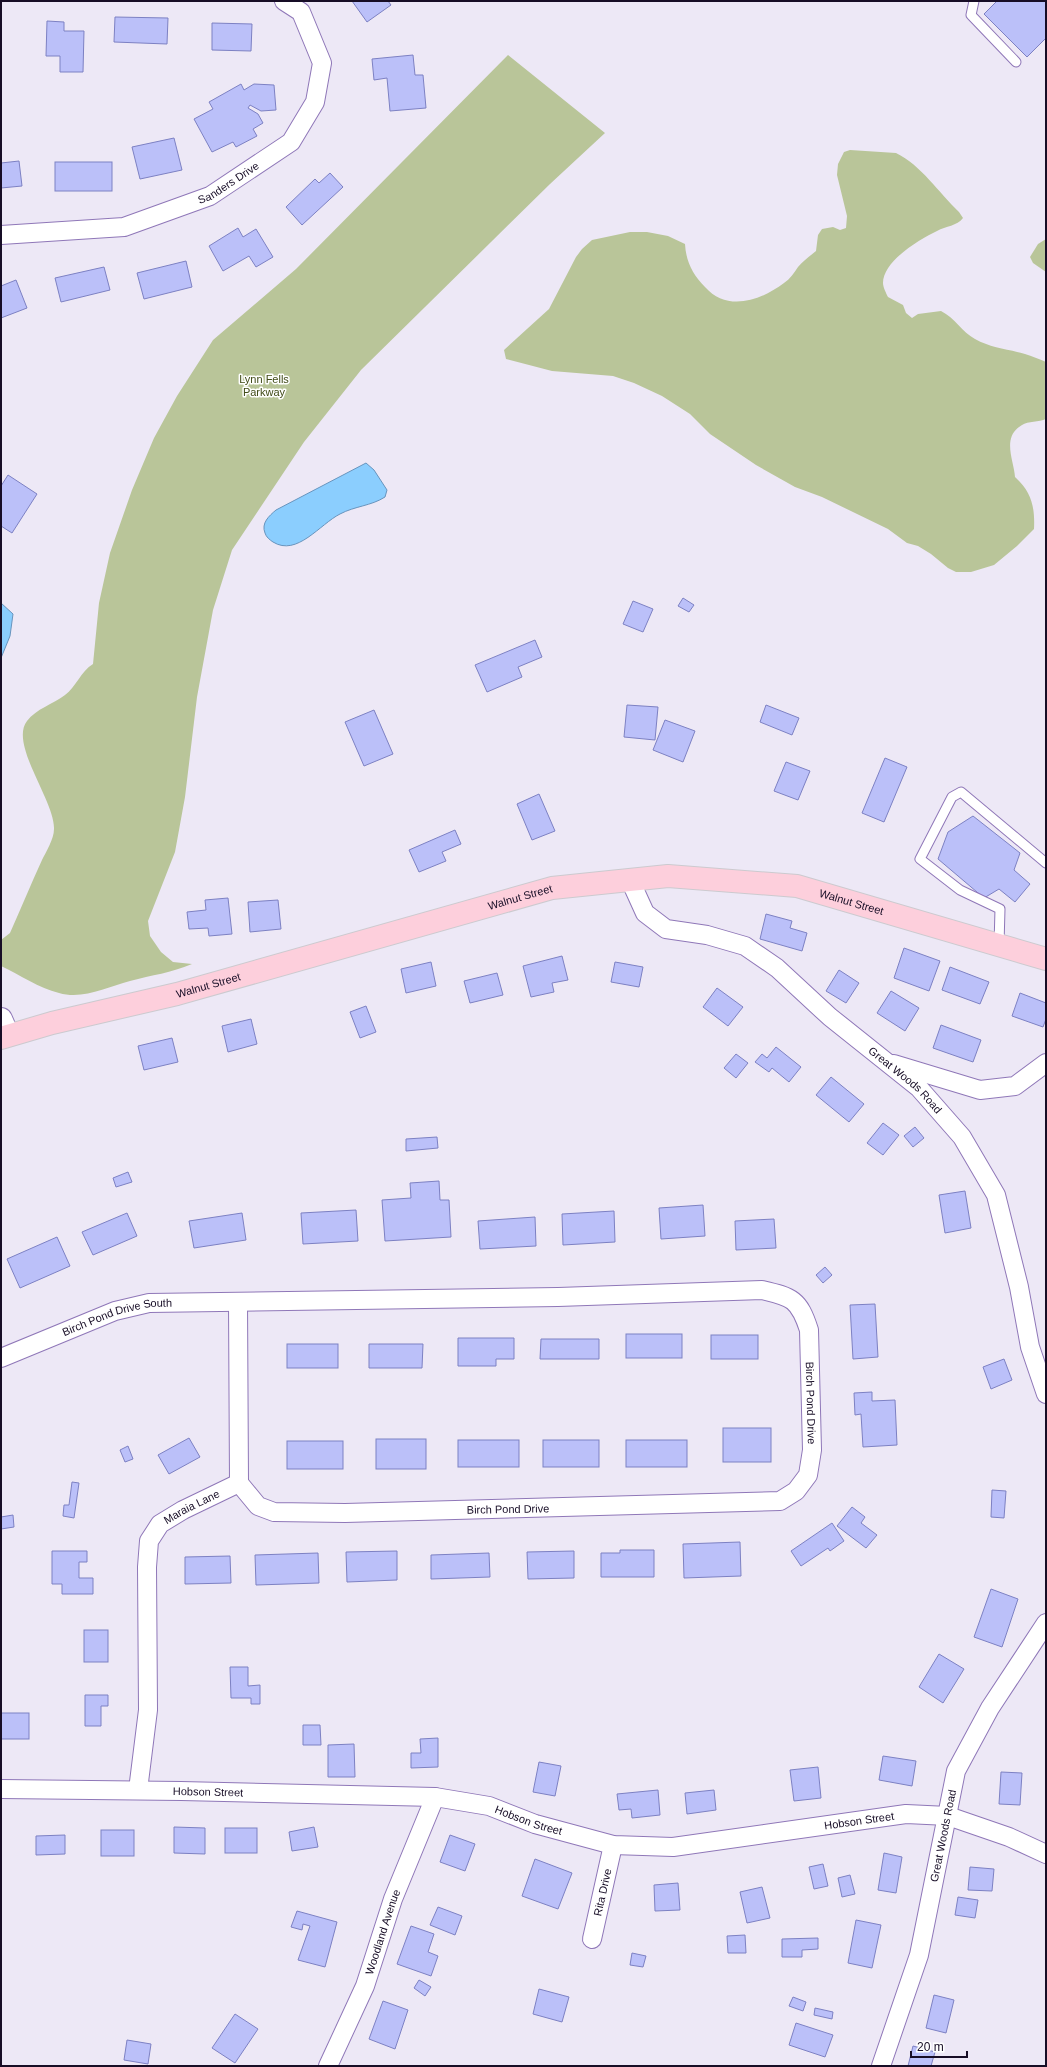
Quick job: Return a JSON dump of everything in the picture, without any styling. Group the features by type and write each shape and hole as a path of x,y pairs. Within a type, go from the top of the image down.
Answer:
{"main road":[{"name":"Walnut Street","path":"3,1031 52,1023 176,994 552,888 668,876 797,886 1046,959"}],"street":[{"name":"Sanders Drive","path":"1,235 124,227 210,196 291,142 315,102 322,63 301,12 284,1"},
{"name":"Great Woods Road","path":"630,880 645,913 666,929 707,934 745,946 777,968 830,1017 919,1088 962,1137 996,1195 1018,1287 1030,1347 1046,1394"},
{"path":"886,1062 980,1090 1015,1086 1046,1063"},
{"name":"Birch Pond Drive","path":"238,1302 550,1297 762,1290 787,1296 803,1311 809,1330 812,1450 808,1475 796,1491 780,1501 345,1513 274,1512 258,1506 239,1483"},
{"path":"238,1302 239,1483"},
{"name":"Birch Pond Drive South","path":"1,1358 115,1312 149,1303 238,1302"},
{"name":"Maraia Lane","path":"138,1790 148,1710 147,1567 149,1541 160,1524 183,1510 239,1483"},
{"name":"Great Woods Road","path":"881,2066 919,1955 956,1771 990,1708 1046,1623"},
{"name":"Hobson Street","path":"1,1790 138,1790 435,1797 489,1806 535,1824 613,1845 673,1847 906,1814 948,1816 1009,1837 1046,1854"},
{"name":"Woodland Avenue","path":"328,2066 365,1986 393,1899 435,1797"},
{"name":"Rita Drive","path":"592,1939 613,1845"}],"lane":[{"path":"974,1 971,15 1016,62"},
{"path":"999,944 1000,909 960,890 920,859 952,797 961,792 1046,863"}],"green space":[{"name":"Lynn Fells Parkway","path":"508,55 605,133 550,184 361,370 304,442 232,550 213,610 197,697 185,797 175,852 148,921 150,936 161,952 173,962 192,964 177,970 130,981 95,992 77,995 68,995 52,991 37,985 1,966 1,940 10,933 54,833 52,817 48,804 28,758 24,744 23,731 27,721 31,717 69,692 85,671 93,664 99,603 110,553 132,490 154,438 177,396 213,340 296,269"},
{"path":"850,150 896,153 905,158 922,172 963,218 958,223 940,229 921,239 896,259 889,267 883,283 888,297 903,305 906,313 912,318 918,314 941,311 950,317 966,333 981,342 1028,355 1046,362 1046,419 1022,425 1016,430 1010,442 1015,477 1025,488 1033,507 1034,529 1017,546 994,565 971,572 956,572 948,568 931,554 918,546 907,543 888,529 822,497 795,487 756,465 710,434 690,414 662,396 634,383 613,376 552,371 506,359 504,350 549,309 576,257 592,240 630,232 647,232 668,236 685,244 687,257 694,273 705,287 714,295 733,301 744,301 765,295 775,289 788,280 800,265 816,251 818,235 822,229 833,227 840,230 846,228 847,216 837,175 838,164 844,152"},
{"path":"1046,239 1046,272 1033,263 1030,257 1038,244"}],"water":[{"path":"366,463 374,470 387,490 385,497 340,514 308,537 291,545 282,546 273,542 267,537 264,529 265,523 268,517 276,510"},
{"path":"1,603 13,614 10,636 1,658"}],"building":[{"path":"352,1 388,1 391,5 367,22"},
{"path":"997,1 1046,1 1046,38 1027,57 984,14"},
{"path":"115,17 168,18 167,44 114,42"},
{"path":"47,21 64,22 64,31 84,31 83,72 60,72 60,56 46,56"},
{"path":"212,23 252,24 251,51 212,50"},
{"path":"413,55 415,75 423,75 426,108 390,111 387,78 374,80 372,59"},
{"path":"241,84 244,90 254,84 274,85 276,110 261,111 250,105 248,108 258,114 263,123 253,129 257,136 236,147 233,142 212,152 194,119 213,109 209,102"},
{"path":"174,138 182,170 140,179 132,147"},
{"path":"19,161 22,186 1,188 1,163"},
{"path":"55,162 112,162 112,191 55,191"},
{"path":"330,173 343,187 302,225 286,207 315,179 319,183"},
{"path":"238,228 243,237 256,229 273,257 256,267 249,256 223,271 209,246"},
{"path":"186,261 192,287 144,299 137,273"},
{"path":"104,267 110,290 61,302 55,278"},
{"path":"16,280 27,308 1,318 1,286"},
{"path":"8,475 37,494 12,533 1,526 1,486"},
{"path":"683,598 694,605 689,612 678,606"},
{"path":"633,601 653,609 643,632 623,624"},
{"path":"535,640 542,657 518,667 522,677 487,692 475,665"},
{"path":"627,705 658,707 655,740 624,737"},
{"path":"766,705 799,718 792,735 760,722"},
{"path":"374,710 393,754 364,766 345,722"},
{"path":"665,720 695,731 683,762 653,750"},
{"path":"885,758 907,767 884,822 862,813"},
{"path":"786,762 810,771 798,800 774,791"},
{"path":"539,794 555,831 532,840 517,804"},
{"path":"973,816 1020,853 1014,870 1030,884 1015,902 999,889 984,898 938,859 948,832"},
{"path":"455,830 461,844 442,852 446,861 419,872 409,850"},
{"path":"228,898 232,934 209,936 208,928 189,929 187,912 206,910 205,900"},
{"path":"278,900 281,929 250,932 248,902"},
{"path":"766,914 792,921 790,928 807,933 802,951 760,939"},
{"path":"904,948 940,961 929,991 894,978"},
{"path":"562,956 568,980 552,983 554,992 531,997 523,966"},
{"path":"431,962 436,986 406,993 401,969"},
{"path":"615,962 643,967 639,987 611,982"},
{"path":"950,967 989,982 980,1004 942,990"},
{"path":"839,970 859,983 846,1003 826,991"},
{"path":"497,973 503,995 470,1003 464,981"},
{"path":"717,988 743,1007 728,1026 703,1007"},
{"path":"891,991 919,1008 905,1031 877,1013"},
{"path":"1020,993 1046,1003 1046,1019 1043,1027 1012,1016"},
{"path":"366,1006 376,1032 360,1038 350,1012"},
{"path":"251,1019 257,1044 228,1052 222,1026"},
{"path":"941,1025 981,1040 973,1062 933,1048"},
{"path":"172,1038 178,1062 144,1070 138,1046"},
{"path":"776,1047 801,1067 789,1082 772,1068 769,1072 755,1062 762,1054 767,1058"},
{"path":"736,1054 748,1063 736,1078 724,1068"},
{"path":"831,1077 864,1104 849,1122 816,1095"},
{"path":"883,1123 899,1135 883,1155 867,1143"},
{"path":"915,1127 924,1138 913,1147 904,1136"},
{"path":"437,1137 438,1148 406,1151 406,1139"},
{"path":"128,1172 132,1182 116,1187 113,1178"},
{"path":"439,1181 440,1200 449,1200 451,1237 385,1241 382,1200 411,1198 410,1183"},
{"path":"965,1191 971,1228 945,1233 939,1195"},
{"path":"703,1205 705,1236 661,1239 659,1208"},
{"path":"356,1210 358,1241 303,1244 301,1213"},
{"path":"614,1211 615,1242 563,1245 562,1214"},
{"path":"127,1213 137,1236 93,1255 82,1232"},
{"path":"242,1213 246,1240 194,1248 189,1221"},
{"path":"535,1217 536,1246 480,1249 478,1221"},
{"path":"774,1219 776,1248 736,1250 735,1221"},
{"path":"57,1237 70,1266 20,1288 7,1259"},
{"path":"825,1267 832,1275 823,1283 816,1275"},
{"path":"875,1304 878,1357 853,1359 850,1305"},
{"path":"626,1334 682,1334 682,1358 626,1358"},
{"path":"711,1335 758,1335 758,1359 711,1359"},
{"path":"458,1338 514,1338 514,1359 496,1359 496,1366 458,1366"},
{"path":"541,1339 599,1339 599,1359 540,1359"},
{"path":"287,1344 338,1344 338,1368 287,1368"},
{"path":"369,1344 423,1344 422,1368 369,1368"},
{"path":"1004,1359 1012,1380 991,1389 983,1367"},
{"path":"872,1392 872,1401 895,1400 897,1445 863,1447 861,1414 855,1415 854,1393"},
{"path":"723,1428 771,1428 771,1462 723,1462"},
{"path":"189,1438 200,1457 169,1474 158,1455"},
{"path":"376,1439 426,1439 426,1469 376,1469"},
{"path":"458,1440 519,1440 519,1467 458,1467"},
{"path":"543,1440 599,1440 599,1467 543,1467"},
{"path":"626,1440 687,1440 687,1467 626,1467"},
{"path":"287,1441 343,1441 343,1469 287,1469"},
{"path":"128,1446 133,1459 125,1462 120,1450"},
{"path":"72,1482 79,1483 74,1518 63,1516 64,1505 69,1505"},
{"path":"992,1490 1006,1491 1004,1518 991,1517"},
{"path":"852,1507 865,1517 861,1523 877,1535 866,1548 837,1526"},
{"path":"13,1515 14,1527 1,1529 1,1517"},
{"path":"832,1523 844,1541 830,1551 828,1548 801,1566 791,1551"},
{"path":"740,1542 741,1576 684,1578 683,1544"},
{"path":"620,1550 654,1550 654,1577 601,1577 601,1553 620,1553"},
{"path":"52,1551 87,1551 87,1562 79,1562 79,1578 93,1578 93,1594 62,1594 62,1584 52,1584"},
{"path":"397,1551 397,1580 347,1582 346,1552"},
{"path":"574,1551 574,1578 528,1579 527,1552"},
{"path":"318,1553 319,1583 256,1585 255,1555"},
{"path":"489,1553 490,1577 431,1579 431,1555"},
{"path":"230,1556 231,1583 185,1584 185,1557"},
{"path":"991,1589 1018,1599 1002,1647 974,1637"},
{"path":"84,1630 108,1630 108,1662 84,1662"},
{"path":"939,1654 964,1669 943,1703 919,1687"},
{"path":"230,1667 248,1667 248,1686 260,1685 260,1704 251,1704 251,1698 231,1698"},
{"path":"85,1695 108,1695 108,1706 101,1706 101,1726 85,1726"},
{"path":"1,1713 29,1713 29,1739 1,1739"},
{"path":"303,1725 320,1725 321,1745 303,1745"},
{"path":"438,1738 438,1767 411,1768 411,1753 421,1753 420,1739"},
{"path":"354,1744 355,1777 328,1777 328,1745"},
{"path":"883,1756 916,1761 912,1786 879,1780"},
{"path":"539,1762 561,1766 555,1796 533,1792"},
{"path":"818,1767 821,1798 794,1801 790,1770"},
{"path":"1001,1772 1022,1773 1020,1805 999,1804"},
{"path":"658,1790 660,1815 632,1818 631,1809 619,1810 617,1794"},
{"path":"714,1790 716,1810 687,1814 685,1793"},
{"path":"174,1827 205,1828 205,1854 174,1853"},
{"path":"314,1827 318,1847 292,1851 289,1832"},
{"path":"225,1828 257,1828 257,1853 225,1853"},
{"path":"101,1830 134,1830 134,1856 101,1856"},
{"path":"65,1835 65,1854 36,1855 36,1836"},
{"path":"450,1835 475,1844 465,1871 440,1862"},
{"path":"884,1853 902,1857 896,1893 878,1890"},
{"path":"535,1859 572,1873 558,1909 522,1896"},
{"path":"823,1864 828,1886 814,1889 809,1867"},
{"path":"970,1867 994,1869 992,1891 968,1890"},
{"path":"850,1875 855,1894 842,1897 838,1878"},
{"path":"678,1883 680,1910 655,1911 654,1885"},
{"path":"762,1887 770,1918 747,1923 740,1892"},
{"path":"958,1897 978,1900 975,1918 955,1915"},
{"path":"438,1907 462,1916 455,1935 430,1925"},
{"path":"297,1911 337,1922 325,1967 298,1960 310,1926 303,1924 302,1930 291,1927"},
{"path":"856,1920 881,1925 872,1968 848,1963"},
{"path":"411,1926 434,1934 428,1952 438,1956 431,1976 397,1964"},
{"path":"745,1935 746,1953 728,1953 727,1936"},
{"path":"818,1938 818,1949 802,1950 802,1957 782,1957 782,1939"},
{"path":"632,1953 646,1956 643,1967 630,1965"},
{"path":"419,1980 431,1987 425,1996 414,1988"},
{"path":"539,1989 569,1997 562,2022 533,2014"},
{"path":"934,1995 954,2000 946,2033 926,2028"},
{"path":"793,1997 806,2002 803,2011 789,2006"},
{"path":"383,2001 408,2010 395,2049 369,2039"},
{"path":"815,2008 833,2012 832,2019 814,2015"},
{"path":"235,2014 258,2029 235,2063 212,2048"},
{"path":"796,2023 833,2035 825,2057 789,2045"},
{"path":"127,2040 151,2044 148,2064 124,2060"},
{"path":"913,2046 935,2052 931,2066 908,2066"}]}
